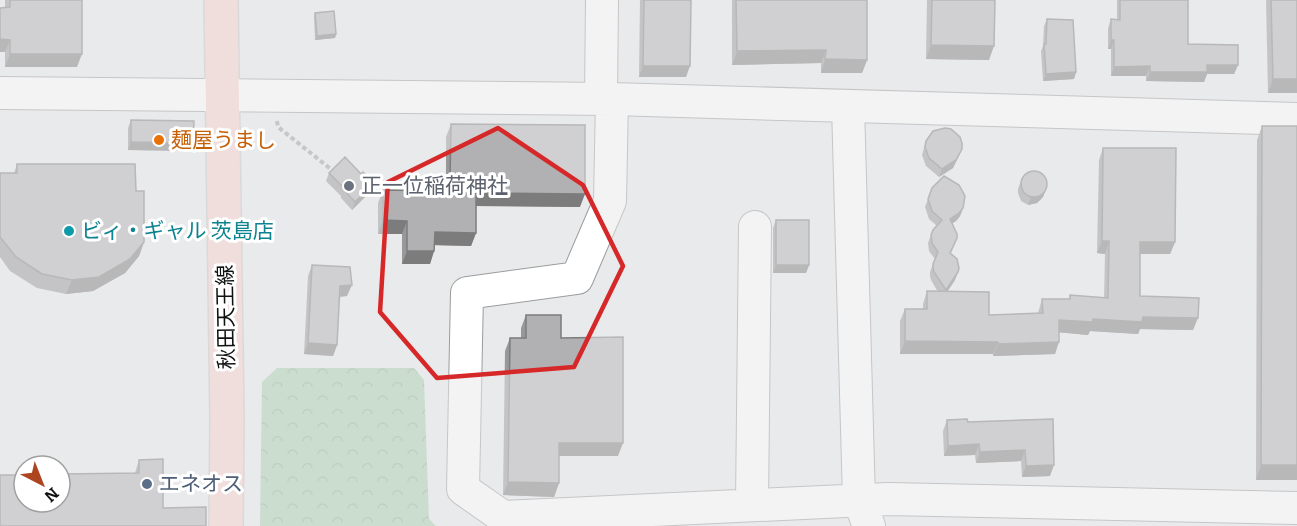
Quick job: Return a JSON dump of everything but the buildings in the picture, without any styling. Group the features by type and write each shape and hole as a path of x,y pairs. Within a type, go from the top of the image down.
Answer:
{"main road":[{"name":"秋田天王線","path":"221,0 227,419 226,526"}],"street":[{"path":"602,0 610,201 577,278 467,293 463,489 503,517 752,505 864,513 888,499 1297,508"},
{"path":"0,93 606,99 1297,119"},
{"path":"848,106 864,513"},
{"path":"752,505 755,227"}],"path":[{"path":"273,96 278,127 332,170"}],"highlighted area":[{"path":"498,128 583,185 623,266 574,367 437,378 380,312 388,182"}],"green space":[{"path":"277,368 414,368 424,380 429,519 436,526 260,526 262,382"}],"place":[{"name":"麺屋うまし","path":"159,140"},
{"name":"正一位稲荷神社","path":"349,186"},
{"name":"ビィ・ギャル 茨島店","path":"69,231"},
{"name":"エネオス","path":"147,484"}]}
